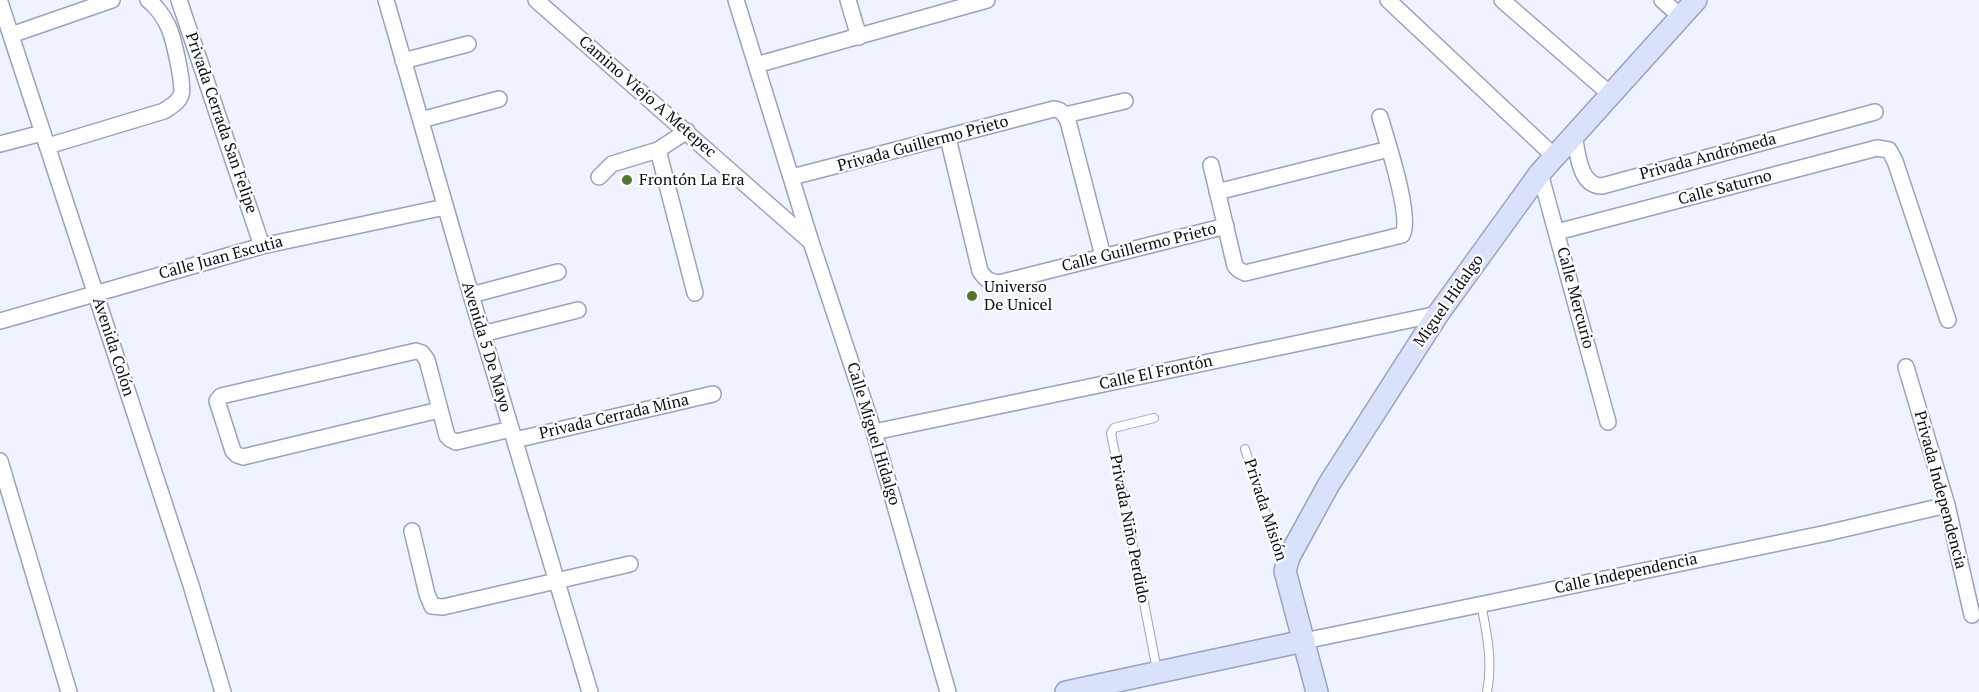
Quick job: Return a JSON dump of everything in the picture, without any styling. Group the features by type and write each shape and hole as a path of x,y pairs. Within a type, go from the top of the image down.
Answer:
{"main road":[{"name":"Miguel Hidalgo","path":"1285,571 1289,557 1329,484 1438,314 1540,173 1696,0"},
{"path":"1285,571 1317,692"},
{"path":"1066,692 1304,641"}],"street":[{"path":"11,35 112,0"},
{"path":"0,144 45,139 164,111 174,104 181,95 183,85 169,26 148,0"},
{"name":"Privada Cerrada San Felipe","path":"179,0 262,246"},
{"name":"Avenida 5 De Mayo","path":"386,0 482,334 590,692"},
{"name":"Camino Viejo A Metepec","path":"536,0 812,242"},
{"name":"Calle Miguel Hidalgo","path":"736,0 874,432 948,692"},
{"path":"848,0 859,37"},
{"path":"756,65 859,37 967,3 987,0"},
{"path":"1388,0 1554,157"},
{"path":"1502,0 1610,94"},
{"path":"1662,0 1681,17"},
{"name":"Avenida Colón","path":"0,2 191,585 223,692"},
{"path":"403,61 468,44"},
{"path":"421,120 500,99"},
{"name":"Privada Guillermo Prieto","path":"792,177 1059,112 1125,101"},
{"path":"1059,112 1103,256"},
{"name":"Privada Andrómeda","path":"1574,136 1588,182 1593,186 1602,186 1875,112"},
{"path":"1211,165 1236,266 1245,273 1402,235 1406,229 1405,210 1380,117"},
{"path":"599,177 609,166 658,150 687,131"},
{"name":"Calle Guillermo Prieto","path":"948,138 981,271 985,278 992,282 999,283 1226,226"},
{"name":"Calle Saturno","path":"1557,232 1877,148 1889,150 1892,153 1948,320"},
{"path":"1217,192 1389,149"},
{"path":"658,150 694,293"},
{"name":"Calle Mercurio","path":"1540,173 1608,422"},
{"name":"Calle Juan Escutia","path":"0,321 262,246 445,207"},
{"path":"471,295 558,272"},
{"path":"482,334 578,310"},
{"name":"Calle El Frontón","path":"874,432 1438,314"},
{"name":"Privada Cerrada Mina","path":"440,410 243,456 233,451 217,401 221,396 416,351 423,353 427,360 447,436 456,442 513,434 713,394"},
{"name":"Privada Independencia","path":"1906,367 1947,506 1972,615"},
{"path":"0,461 69,692"},
{"name":"Calle Independencia","path":"1304,641 1947,506"},
{"path":"412,531 432,606 443,607 630,564"}],"lane":[{"name":"Privada Niño Perdido","path":"1154,418 1117,427 1111,430 1111,433 1157,672"},
{"name":"Privada Misión","path":"1245,449 1285,571"},
{"path":"1481,604 1489,643 1490,678 1487,692"}],"place":[{"name":"Frontón La Era","path":"627,180"},
{"name":"Universo De Unicel","path":"972,296"}]}
